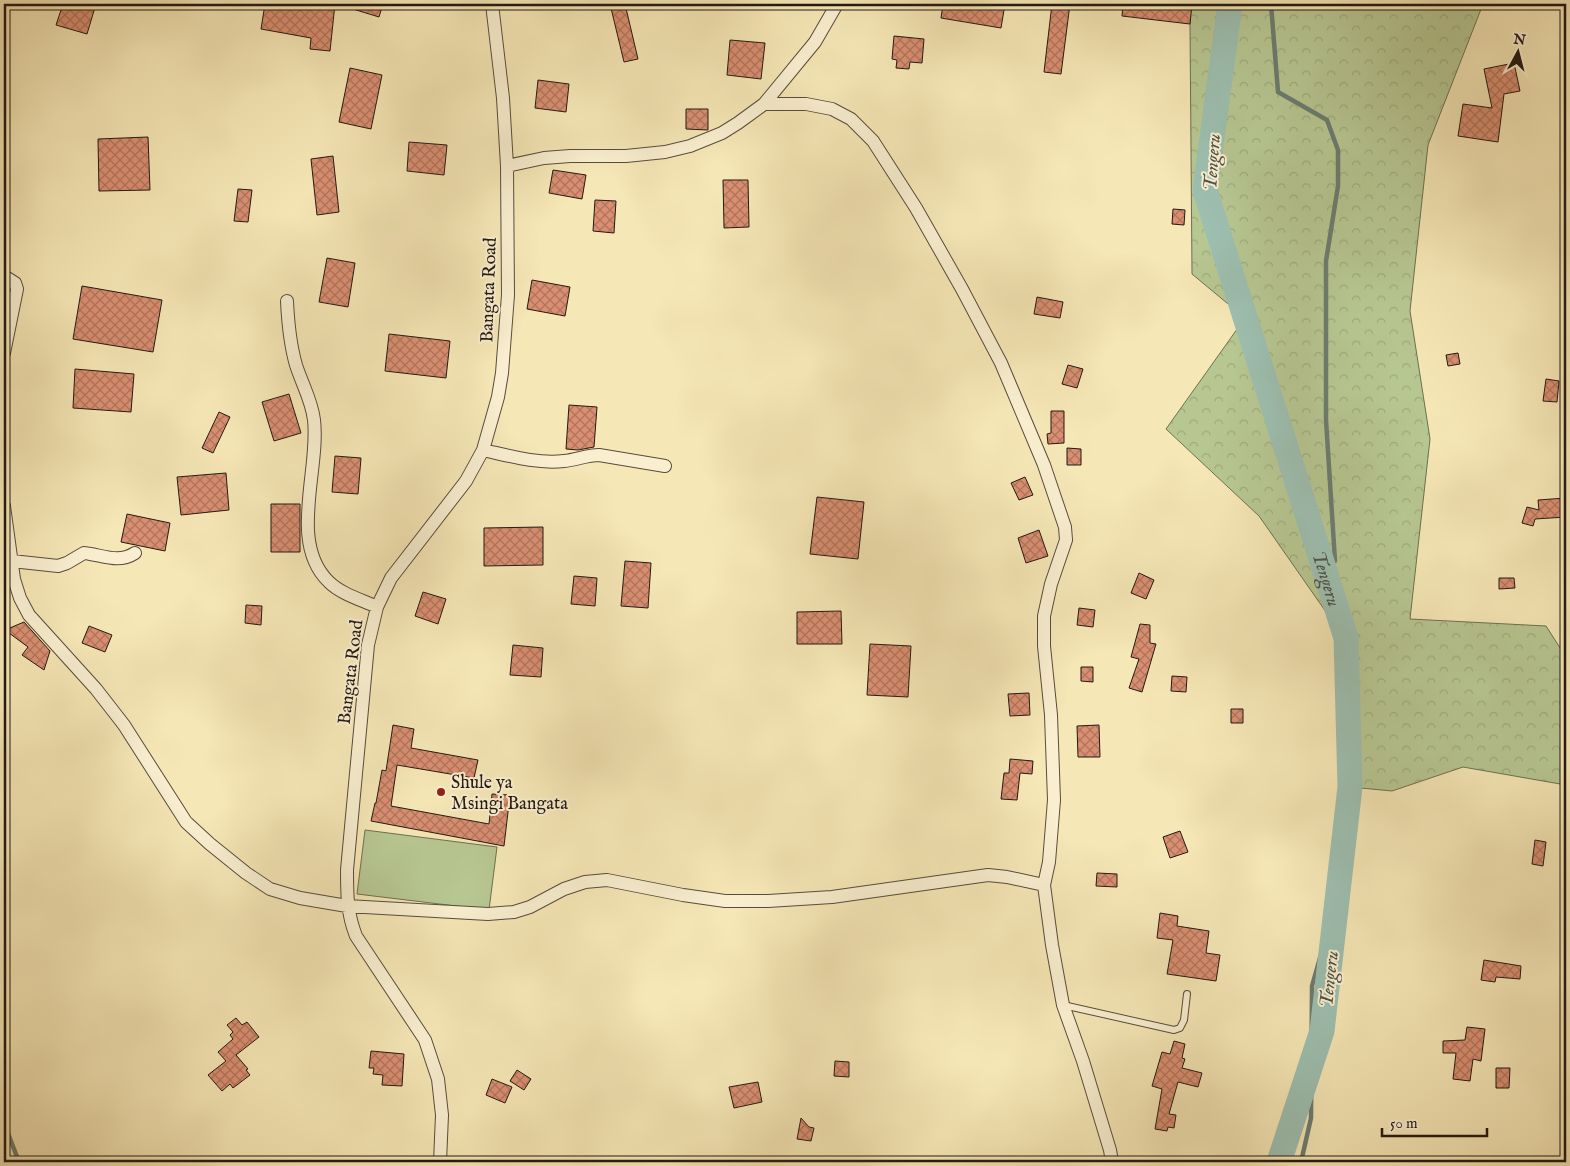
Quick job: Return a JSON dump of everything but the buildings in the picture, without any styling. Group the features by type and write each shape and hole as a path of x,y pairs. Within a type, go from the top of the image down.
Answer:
{"street":[{"name":"Bangata Road","path":"440,1162 442,1115 438,1079 425,1040 363,948 350,921 347,906 347,870 370,631 377,607 391,578 466,481 483,450 494,412 502,373 508,295 507,166 503,98 492,4"},
{"path":"507,166 544,158 626,156 665,152 690,146 722,133 745,119 764,104 815,42 837,4"},
{"path":"764,104 806,104 832,109 851,119 873,142 916,208 982,327 1017,398 1044,465 1066,534 1065,546 1051,584 1044,616 1044,646 1051,715 1054,800 1050,853 1044,885 1052,945 1064,1005 1086,1069 1112,1162"},
{"path":"4,276 15,283 17,289 4,353"},
{"path":"287,301 288,325 294,356 314,417 316,438 307,527 312,554 316,564 329,582 339,589 377,607"},
{"path":"483,450 542,462 566,461 590,455 599,455 665,466"},
{"path":"4,506 14,579 20,598 30,615 96,688 124,725 186,822 210,844 270,889 300,898 347,906 488,914 514,912 530,907 564,889 585,882 607,880 683,895 725,900 768,901 832,897 988,875 1044,885"},
{"path":"12,561 58,566 84,553 120,559 126,559 134,554"}],"lane":[{"path":"1064,1005 1174,1030 1180,1028 1184,1020 1187,994"}],"green space":[{"path":"1191,4 1483,4 1428,145 1410,311 1430,439 1410,619 1546,626 1566,657 1566,785 1463,767 1392,791 1350,787 1340,632 1259,516 1166,429 1245,318 1192,274"},
{"path":"365,830 497,847 489,910 357,894"}],"waterway":[{"name":"Tengeru","path":"1230,4 1205,190 1346,638 1350,787 1322,1031 1279,1162"},
{"path":"1271,4 1278,92 1327,120 1338,150 1338,186 1326,261 1326,420 1335,561"},
{"name":"Tengeru","path":"1301,1162 1311,1118 1312,986 1353,841 1342,665"},
{"path":"4,1123 19,1162"}],"place":[{"name":"Shule ya Msingi Bangata","path":"441,792"}]}
